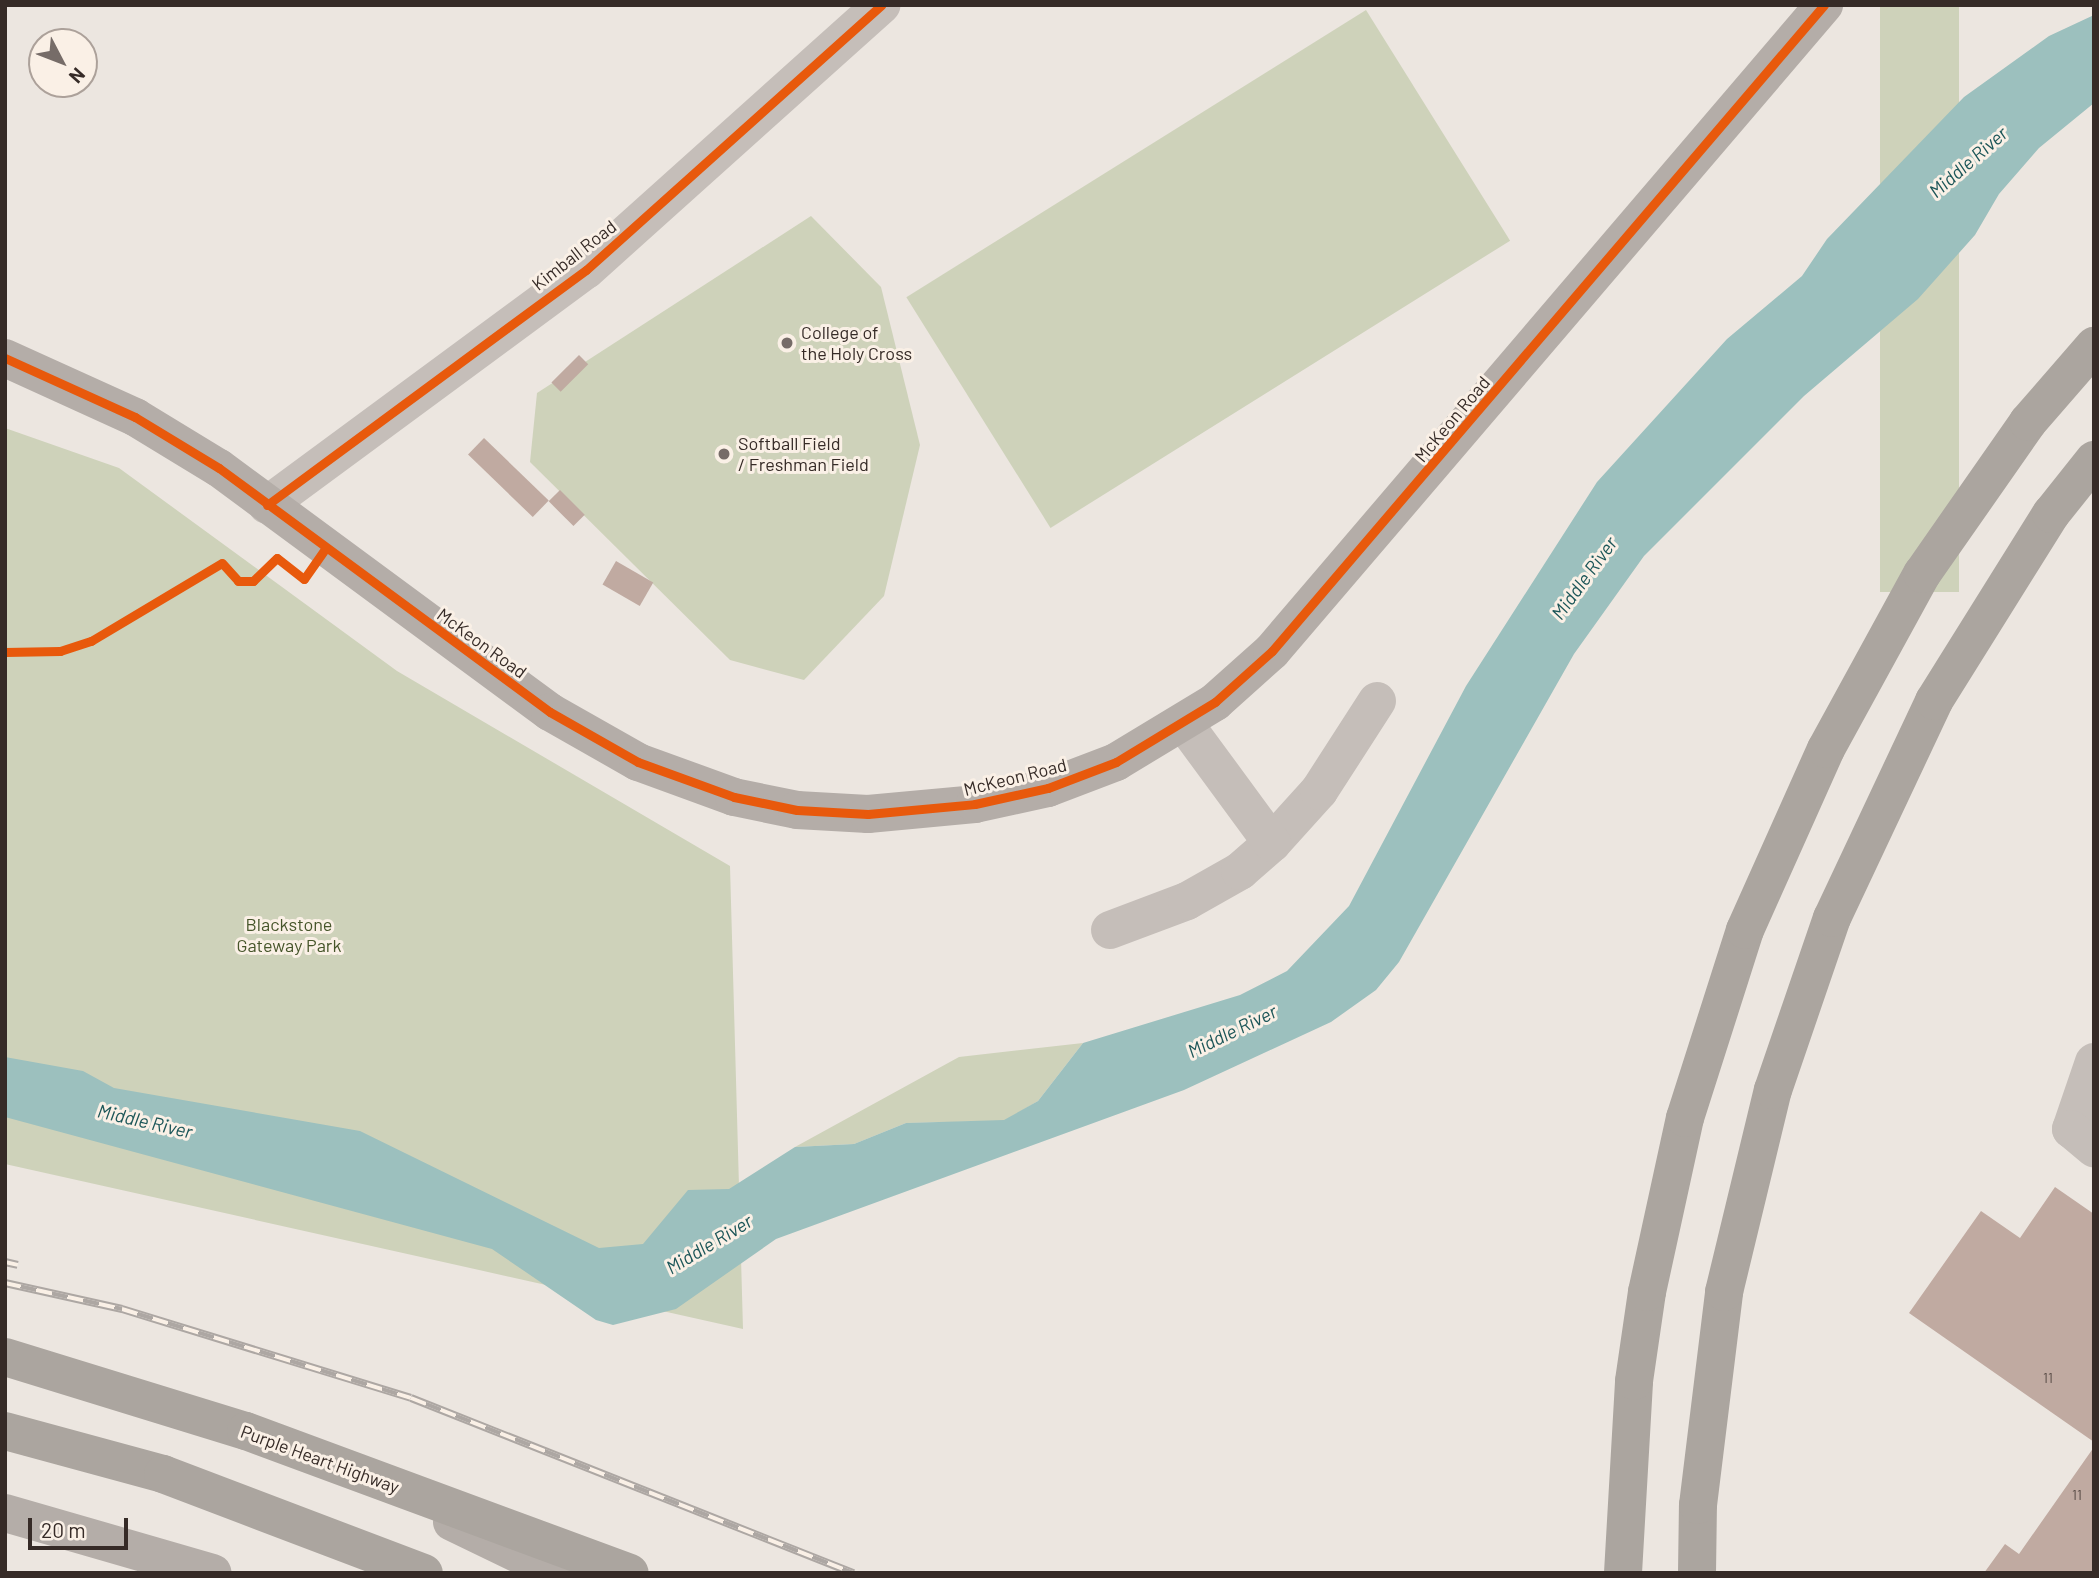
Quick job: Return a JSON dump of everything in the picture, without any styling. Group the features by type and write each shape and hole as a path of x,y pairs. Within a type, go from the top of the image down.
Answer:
{"highway":[{"path":"1623,1573 1634,1381 1647,1292 1685,1118 1745,930 1826,749 1922,574 2028,422 2094,346"},
{"path":"1697,1573 1698,1505 1726,1279 1773,1090 1832,918 1934,701 2051,514 2094,460"},
{"name":"Purple Heart Highway","path":"5,1357 246,1432 630,1573"},
{"path":"5,1431 163,1474 424,1573"}],"main road":[{"name":"McKeon Road","path":"5,358 135,417 267,505 577,730 638,762 744,800 868,814 975,804 1084,776 1184,723 1243,678 1301,622 1824,5"},
{"path":"246,1432 368,1480 558,1573"},
{"path":"5,1513 213,1573"}],"street":[{"name":"Kimball Road","path":"267,505 586,270 881,5"},
{"path":"1110,930 1187,901 1240,871 1272,843 1320,791 1377,701"},
{"path":"1184,723 1272,843"},
{"path":"2082,1139 2094,1062"}],"green space":[{"path":"1880,5 1959,5 1959,592 1880,592"},
{"path":"1366,10 1510,241 1050,528 906,297"},
{"name":"Softball Field / Freshman Field","path":"811,216 881,287 920,445 884,596 804,680 730,660 530,462 537,393"},
{"name":"Blackstone Gateway Park","path":"5,428 119,468 397,671 730,866 743,1329 5,1164"},
{"path":"1083,1043 1038,1101 1004,1121 906,1123 854,1144 795,1147 959,1057"}],"water":[{"name":"Middle River","path":"2094,15 2094,103 2039,148 1999,194 1975,235 1918,299 1804,396 1644,556 1574,654 1399,962 1376,990 1331,1022 1184,1090 776,1239 676,1309 613,1325 596,1320 492,1249 5,1117 5,1057 83,1071 114,1088 360,1131 599,1248 643,1244 688,1190 729,1189 795,1147 854,1144 906,1123 1004,1120 1038,1101 1083,1043 1240,995 1287,971 1349,906 1466,686 1597,482 1727,339 1802,276 1827,239 1964,97 2049,36"}],"building":[{"path":"579,355 588,364 561,392 551,383"},
{"path":"484,438 549,501 533,517 468,455"},
{"path":"560,490 585,515 573,526 549,501"},
{"path":"616,561 653,582 640,606 602,584"},
{"path":"2055,1187 2094,1214 2094,1442 1909,1313 1981,1211 2020,1238"},
{"path":"2094,1447 2094,1573 1984,1573 2005,1544 2019,1554"}],"railway":[{"path":"5,1262 18,1265"},
{"path":"5,1283 122,1309 411,1398 854,1573"}],"cycle path":[{"path":"267,505 586,270 881,5"},
{"path":"5,358 135,417 219,468 550,712 638,762 734,797 797,810 868,814 975,804 1048,788 1116,762 1215,702 1272,651 1824,5"},
{"path":"5,652 60,651 91,641 222,563 238,581 253,581 277,558 304,579 326,548"}],"place":[{"name":"College of the Holy Cross","path":"787,343"},
{"name":"Softball Field / Freshman Field","path":"724,454"}]}
